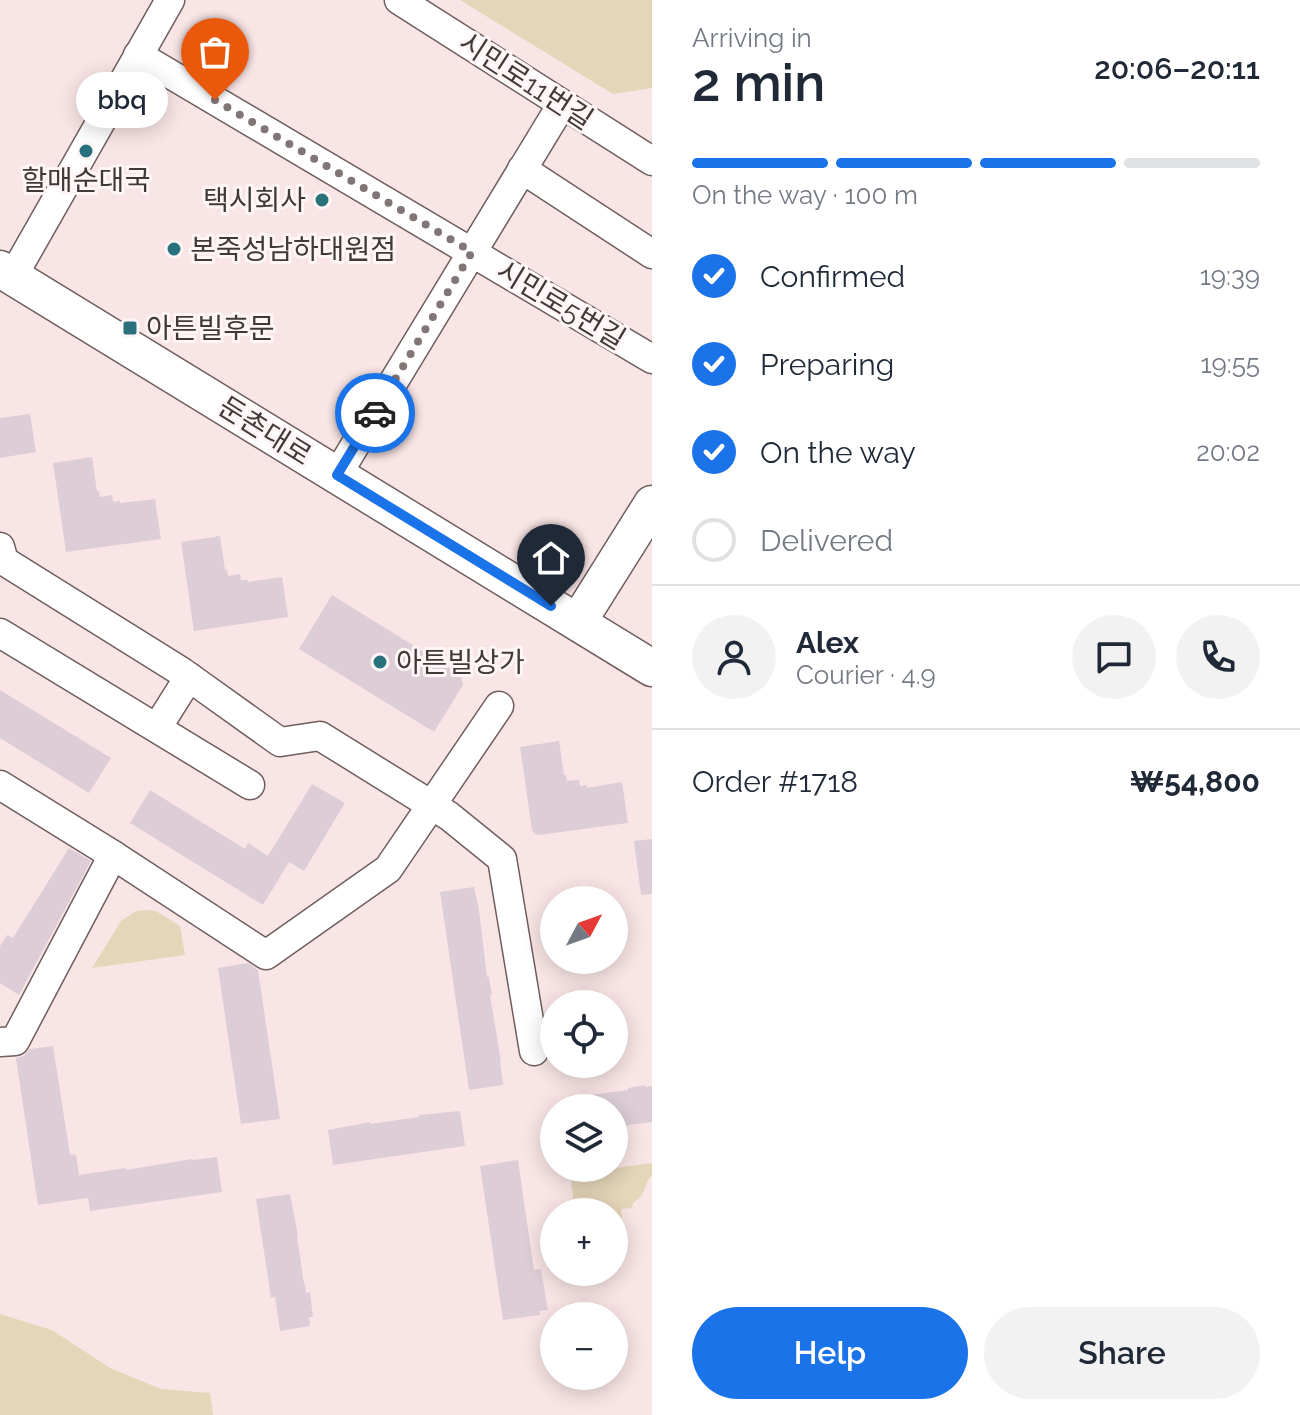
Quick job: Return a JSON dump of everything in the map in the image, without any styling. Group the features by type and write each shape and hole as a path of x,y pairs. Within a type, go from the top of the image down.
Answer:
{"main road":[{"name":"둔촌대로","path":"7,273 652,668"},
{"path":"578,622 652,504"}],"street":[{"path":"7,273 170,0"},
{"name":"시민로11번길","path":"399,0 652,161"},
{"name":"시민로5번길","path":"138,55 652,359"},
{"path":"337,475 562,104"},
{"path":"522,169 652,254"},
{"path":"0,547 4,561 189,677 280,742 320,736 449,816 502,859 534,1051"},
{"path":"0,633 250,785"},
{"path":"157,728 189,677"},
{"path":"0,785 266,955 388,869 499,706"},
{"path":"0,1042 15,1041 113,855"}],"shaded area":[{"path":"460,0 652,0 652,88 613,94"},
{"path":"136,911 156,911 180,926 185,955 92,968 121,921"},
{"path":"652,1163 652,1175 632,1208 628,1208 628,1198 573,1198 571,1182 628,1182 628,1166"},
{"path":"0,1314 52,1330 110,1368 161,1389 210,1393 213,1415 0,1415"}],"building":[{"path":"30,414 36,452 0,458 0,418"},
{"path":"92,457 100,497 112,495 113,502 120,503 155,499 161,539 66,552 53,463"},
{"path":"220,536 228,576 240,574 241,580 248,582 282,577 288,617 194,631 181,542"},
{"name":"아튼빌상가","path":"332,595 461,675 463,685 434,732 299,649"},
{"path":"0,690 111,758 89,793 0,738"},
{"path":"559,741 567,781 579,780 580,786 587,785 587,788 622,782 628,823 535,834 520,747"},
{"path":"312,784 345,803 304,871 289,862 263,905 130,823 150,790 245,849 248,843 268,856"},
{"path":"652,839 652,894 641,895 634,841"},
{"path":"69,848 91,861 19,995 0,983 0,946 7,935 13,938"},
{"path":"474,887 503,1085 469,1090 440,892"},
{"path":"248,963 258,970 280,1119 241,1124 218,968"},
{"path":"53,1046 70,1155 76,1154 79,1175 217,1157 222,1192 90,1211 88,1198 38,1205 16,1058 24,1056 30,1049"},
{"path":"652,1086 652,1122 628,1125 628,1094 598,1094"},
{"path":"460,1111 465,1146 333,1165 328,1130"},
{"path":"518,1160 534,1270 540,1269 540,1286 544,1286 547,1302 540,1302 540,1315 503,1320 480,1166"},
{"path":"290,1194 304,1284 306,1293 310,1292 313,1317 309,1317 310,1326 280,1331 275,1297 271,1298 256,1199"}],"way so far":[{"path":"215,100 472,252 375,413"}],"place":[{"name":"bbq","path":"215,100"},
{"name":"할매순대국","path":"86,151"},
{"name":"택시회사","path":"322,200"},
{"name":"본죽성남하대원점","path":"174,249"},
{"name":"아튼빌후문","path":"130,328"},
{"name":"아튼빌상가","path":"380,662"}],"route":[{"path":"375,413 337,475 551,606"}]}
